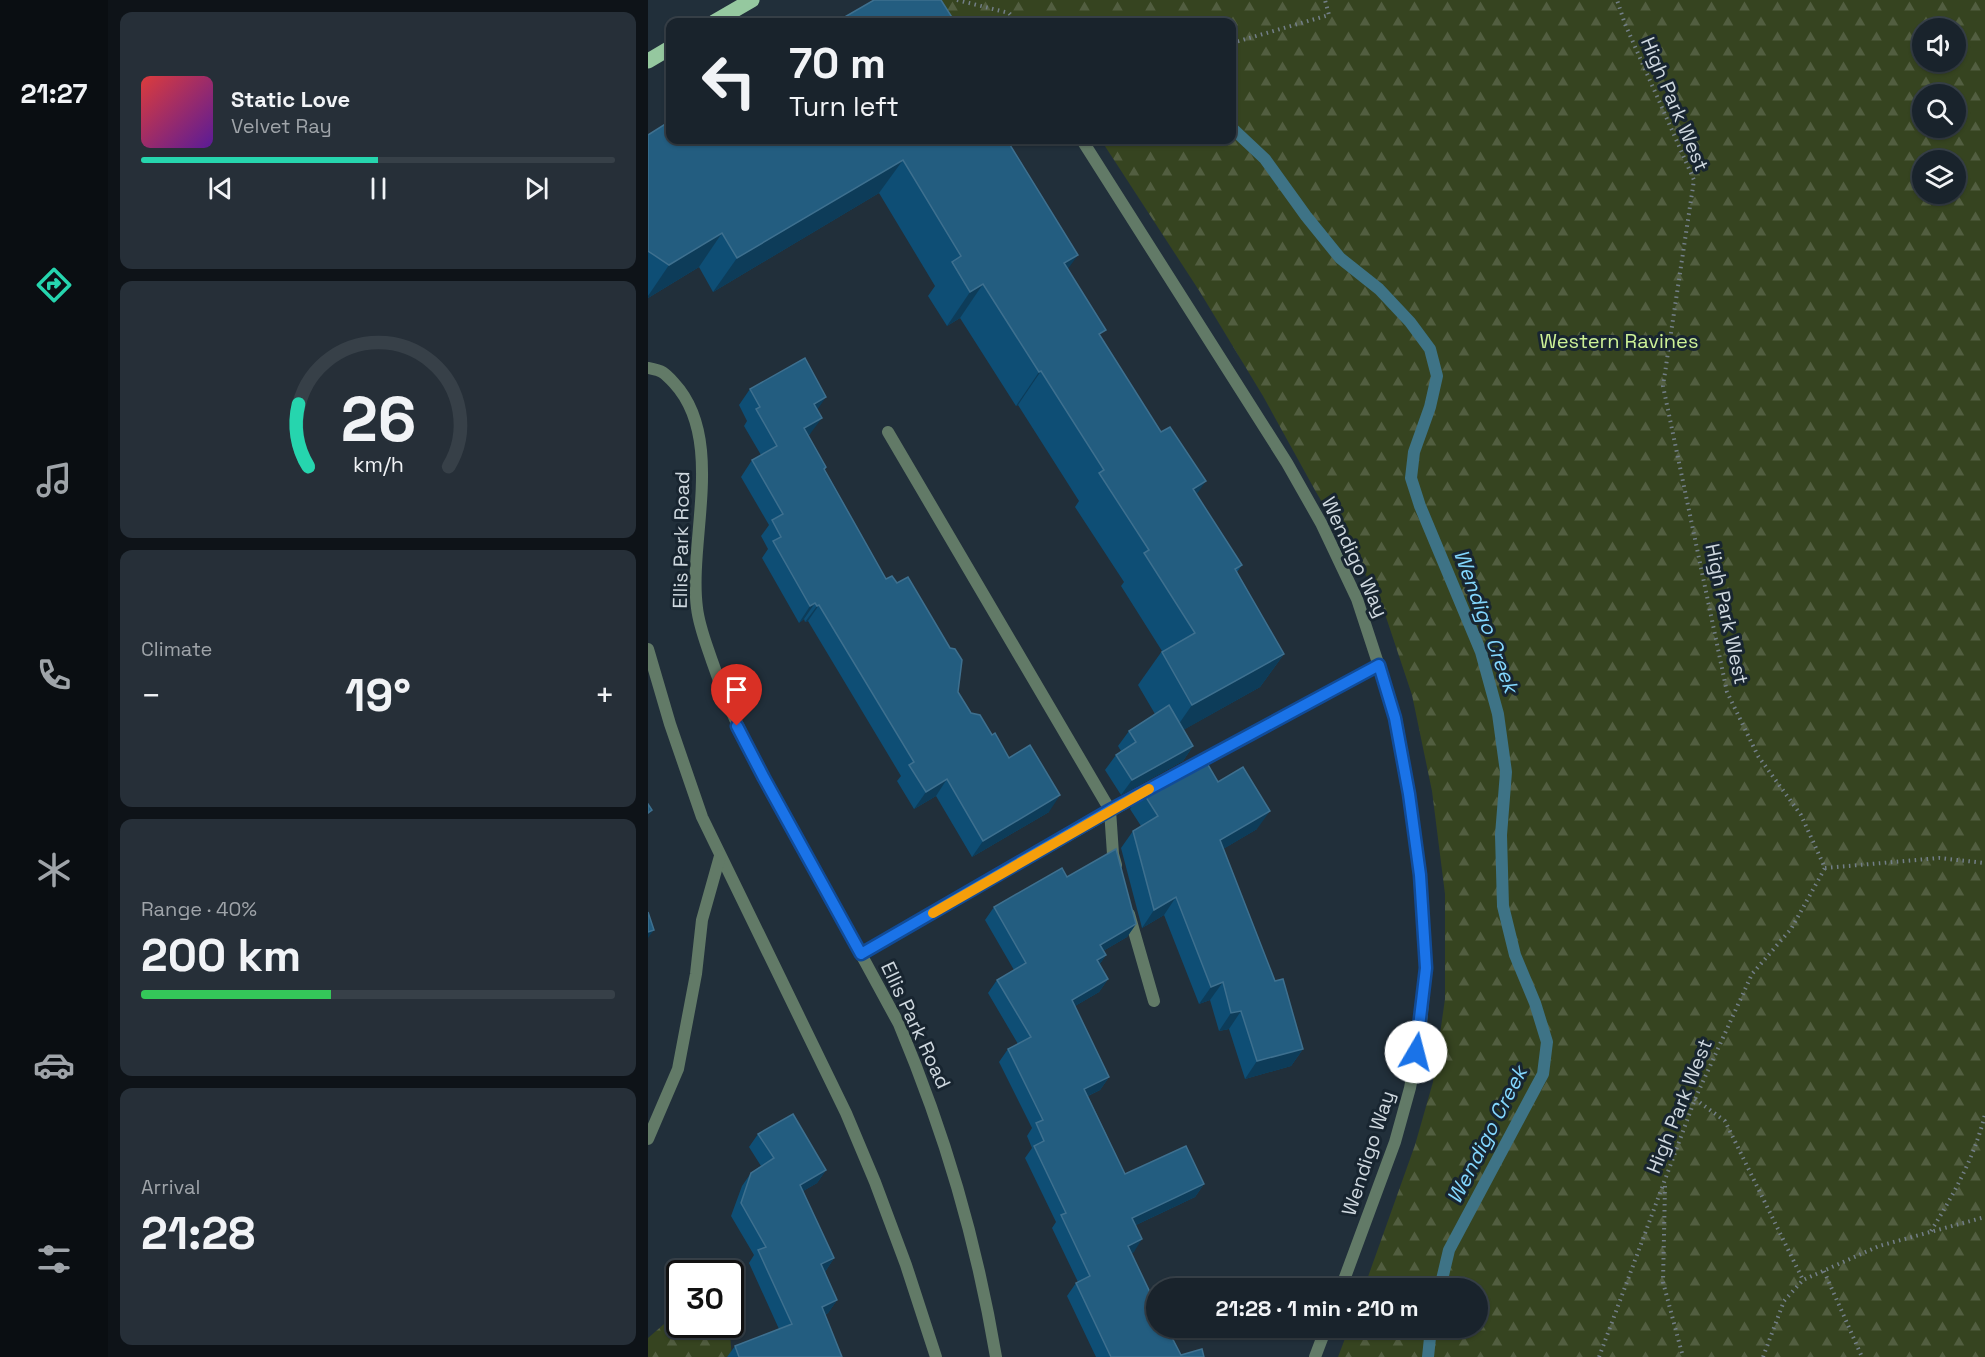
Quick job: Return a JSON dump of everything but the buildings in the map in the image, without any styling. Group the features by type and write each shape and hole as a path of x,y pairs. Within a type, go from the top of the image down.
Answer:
{"main road":[{"path":"721,18 752,0"},
{"path":"648,61 666,50"}],"street":[{"name":"Wendigo Way","path":"1085,144 1287,463 1321,523 1357,599 1395,718 1409,794 1420,875 1426,968 1420,1034 1410,1088 1395,1142 1345,1278"},
{"name":"Ellis Park Road","path":"648,368 662,370 683,393 695,420 702,455 697,608 701,629 720,686 737,726 764,778 899,1024 934,1112 964,1210 985,1294 996,1357"},
{"path":"888,432 1110,810 1113,854 1119,876"},
{"path":"648,649 702,817 850,1123 906,1266 936,1357"},
{"path":"1183,771 1379,665"},
{"path":"861,954 1162,782"},
{"path":"648,1139 678,1069 696,974 702,920 720,856"},
{"path":"1125,899 1154,1001"},
{"path":"1315,1357 1322,1338"}],"path":[{"path":"957,0 1009,13 1013,18"},
{"path":"1236,42 1329,15 1325,0"},
{"name":"High Park West","path":"1599,1357 1695,1099 1752,974 1791,929 1825,868 1800,815 1758,756 1727,692 1663,386 1694,180 1625,24 1617,0"},
{"path":"1825,868 1939,858 1985,863"},
{"path":"1695,1099 1725,1121 1803,1280"},
{"path":"1931,1231 1951,1198 1979,1139 1985,1114"},
{"path":"1665,1182 1663,1282 1683,1357"},
{"path":"1763,1357 1784,1301 1803,1280 1880,1246 1985,1217"},
{"path":"1824,1271 1862,1357"}],"green space":[{"name":"Western Ravines","path":"921,0 1985,0 1985,1357 1338,1357 1345,1338 1488,1338 1488,1278 1368,1278 1415,1145 1433,1082 1445,999 1445,894 1432,791 1412,695 1380,599 1316,492 1263,396 1200,292 1104,144 1236,144 1236,18 930,18"},
{"path":"666,1322 666,1338 730,1338 732,1357 648,1357 648,1338"}],"waterway":[{"name":"Wendigo Creek","path":"1236,132 1265,159 1340,258 1379,289 1410,322 1430,349 1437,376 1430,407 1414,452 1411,478 1420,506 1481,652 1498,714 1506,772 1501,835 1503,906 1515,955 1535,1003 1547,1042 1543,1074 1449,1250 1442,1278"},
{"name":"Wendigo Creek","path":"1428,1357 1430,1338"}],"slow traffic":[{"path":"933,913 1149,789"}],"route":[{"path":"737,726 861,954 1110,810 1379,665 1395,718 1409,794 1420,875 1426,968 1420,1034 1416,1052"}]}
